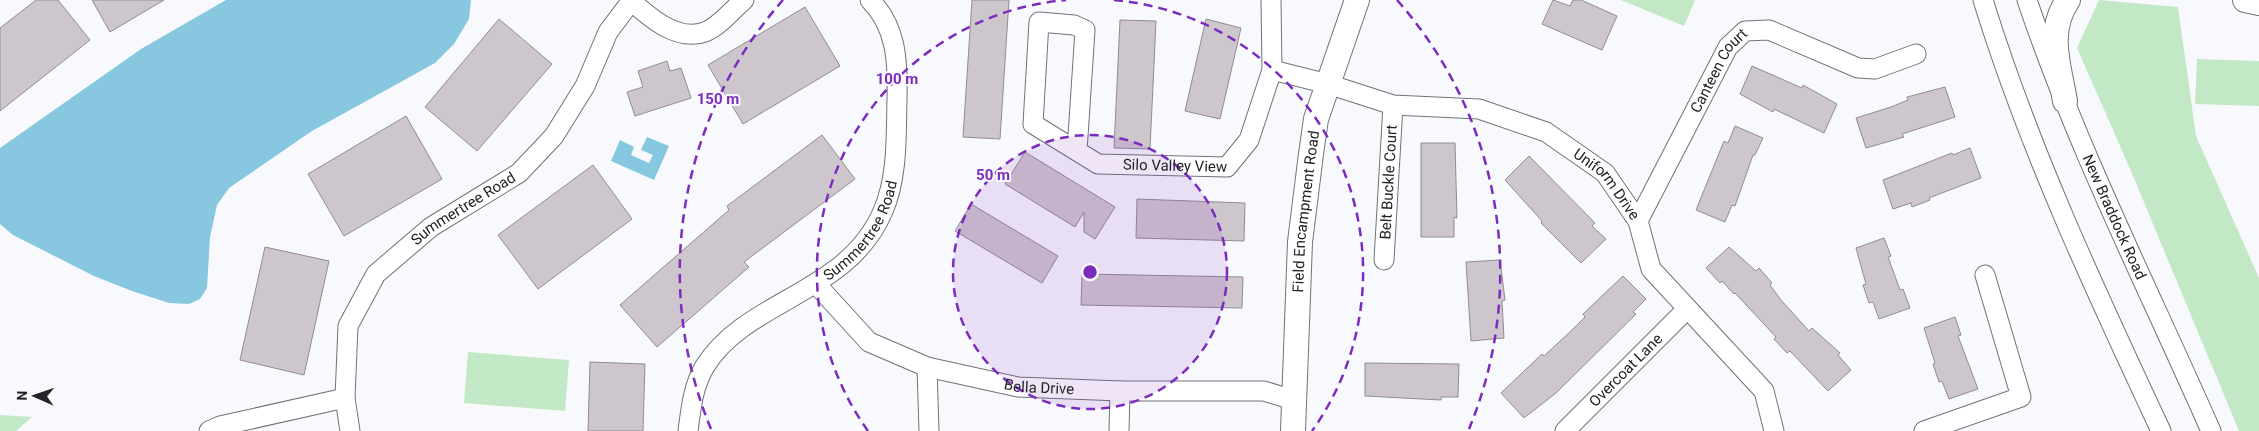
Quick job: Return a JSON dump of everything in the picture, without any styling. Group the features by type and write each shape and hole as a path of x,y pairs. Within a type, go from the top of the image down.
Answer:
{"street":[{"name":"Summertree Road","path":"350,431 345,398 348,326 376,274 431,227 519,173 554,136 585,86 608,32 633,0 670,29 686,35 705,32 721,22 744,0"},
{"name":"Summertree Road","path":"688,431 692,396 706,366 733,334 816,284 855,254 872,234 884,210 893,172 898,71 895,42 880,10 870,0"},
{"name":"Silo Valley View","path":"1077,151 1085,30 1074,25 1039,22 1033,124 1098,164 1227,167 1249,140 1272,70 1271,0"},
{"name":"Field Encampment Road","path":"1293,431 1300,242 1316,119 1358,0"},
{"path":"1983,0 2020,110 2074,240 2161,431"},
{"name":"New Braddock Road","path":"2026,0 2045,54 2065,101 2211,431"},
{"path":"2065,101 2055,36 2057,18 2068,0"},
{"path":"2245,0 2259,3"},
{"name":"Canteen Court","path":"1638,221 1728,47 1746,31 1769,30 1858,68 1875,69 1916,54"},
{"path":"1272,70 1328,84"},
{"name":"Uniform Drive","path":"1328,84 1393,105 1479,109 1546,132 1605,173 1638,221 1651,269 1764,391 1774,431"},
{"name":"Belt Buckle Court","path":"1384,260 1393,105"},
{"path":"1924,431 2021,398 1986,275"},
{"name":"Bella Drive","path":"816,284 869,342 927,367 1018,387 1120,392 1264,391 1293,400"},
{"name":"Overcoat Lane","path":"1565,431 1687,309"},
{"path":"927,367 929,431"},
{"path":"1119,431 1120,392"},
{"path":"209,431 220,426 345,398"}],"green space":[{"path":"1621,0 1695,0 1684,26"},
{"path":"2099,0 2178,7 2196,136 2259,278 2259,431 2239,431 2131,171 2077,48"},
{"path":"2197,59 2259,61 2259,106 2195,104"},
{"path":"468,352 569,360 565,411 464,403"},
{"path":"0,415 32,417 16,431 0,431"}],"water":[{"path":"226,0 471,0 469,19 454,44 435,63 312,131 229,188 217,205 210,237 207,288 200,299 189,304 169,303 132,291 94,276 13,235 0,224 0,148 141,49"},
{"path":"647,137 669,146 654,180 611,161 620,140 634,147 631,155 649,163 653,155 641,150"}],"building":[{"path":"36,0 58,0 90,40 0,111 0,28"},
{"path":"92,0 164,0 110,32"},
{"path":"972,0 1009,0 1000,139 963,137"},
{"path":"1553,0 1570,6 1573,0 1581,0 1617,16 1602,50 1542,24"},
{"path":"805,7 840,66 743,124 708,65"},
{"path":"499,19 552,64 477,151 425,107"},
{"path":"1206,19 1241,28 1220,119 1185,111"},
{"path":"1120,20 1156,21 1150,149 1114,148"},
{"path":"667,61 670,71 681,68 691,98 635,116 627,92 643,87 638,71"},
{"path":"1752,66 1802,88 1803,85 1837,104 1824,133 1774,109 1773,112 1740,94"},
{"path":"1945,87 1955,117 1902,134 1904,137 1866,148 1856,118 1908,100 1907,97"},
{"path":"406,116 442,179 344,236 308,174"},
{"path":"1735,126 1763,138 1755,155 1753,155 1735,206 1732,205 1725,222 1696,210 1724,141 1728,143"},
{"path":"822,135 855,179 744,262 749,267 657,347 620,305 729,210 727,206"},
{"path":"1421,143 1455,143 1457,218 1454,217 1454,237 1421,237"},
{"path":"1970,148 1981,178 1929,198 1930,200 1912,207 1911,203 1893,209 1883,180 1952,153 1953,155"},
{"path":"1025,152 1115,207 1095,239 1084,232 1084,212 1075,227 1005,184"},
{"path":"1529,156 1595,223 1592,226 1606,239 1581,263 1541,223 1542,221 1505,180"},
{"path":"593,165 632,219 538,289 498,235"},
{"path":"1137,199 1245,203 1244,241 1136,238"},
{"path":"971,204 1058,256 1042,283 955,231"},
{"path":"1884,238 1891,256 1888,257 1900,290 1903,289 1910,308 1879,319 1873,302 1869,303 1863,285 1866,284 1856,248"},
{"path":"265,247 329,261 304,375 240,360"},
{"path":"1729,247 1756,271 1759,268 1772,283 1770,285 1781,300 1809,331 1812,328 1840,353 1838,355 1851,370 1828,391 1790,351 1787,353 1774,339 1776,337 1735,293 1722,281 1720,283 1706,268"},
{"path":"1500,260 1505,300 1502,301 1504,338 1471,341 1466,262"},
{"path":"1082,274 1243,277 1242,308 1081,305"},
{"path":"1623,276 1646,299 1633,312 1636,314 1556,393 1524,418 1501,393 1542,354 1544,356 1572,330 1585,317 1583,314"},
{"path":"1955,317 1961,335 1958,336 1978,389 1949,399 1942,381 1939,382 1924,328"},
{"path":"590,362 645,364 643,431 588,431"},
{"path":"1365,363 1459,364 1458,397 1441,397 1441,400 1365,396"}]}
